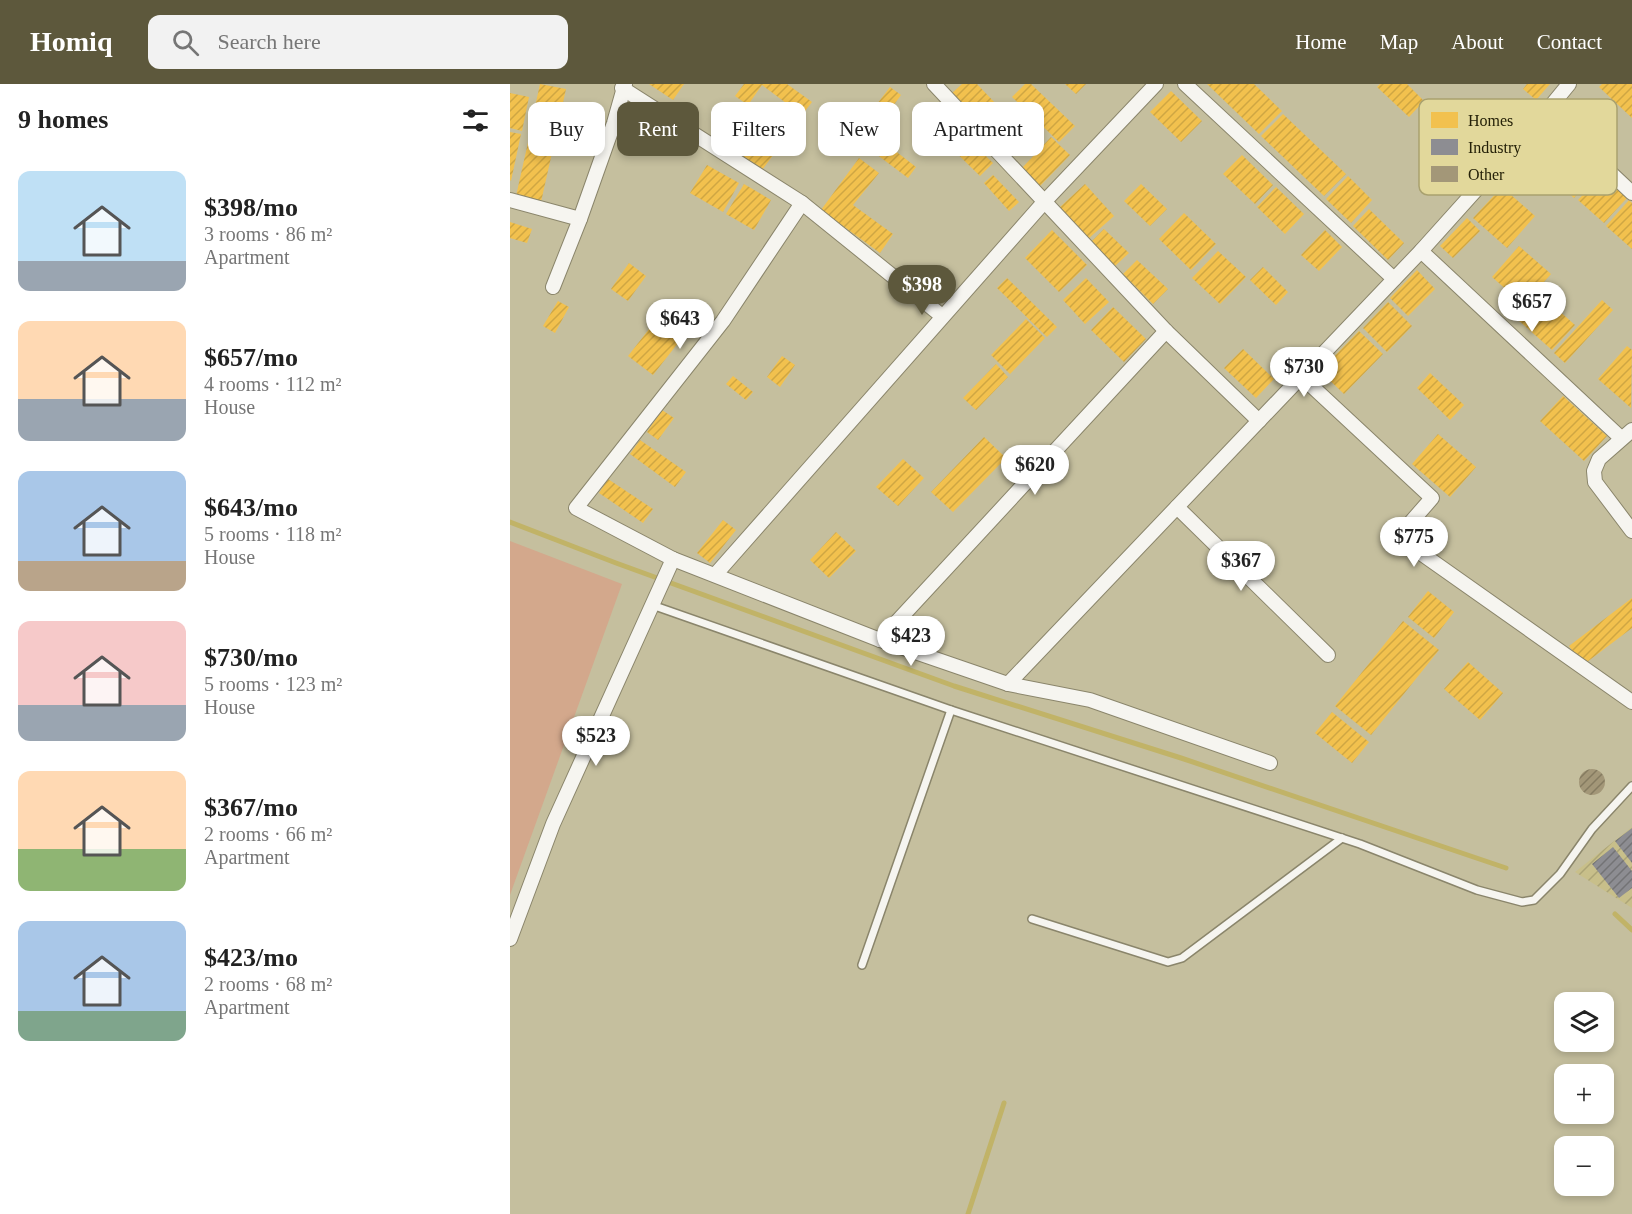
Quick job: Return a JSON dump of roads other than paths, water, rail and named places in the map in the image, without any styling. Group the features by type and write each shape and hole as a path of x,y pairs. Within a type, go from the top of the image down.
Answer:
{"street":[{"path":"934,84 1166,330 1259,421"},
{"path":"715,575 1045,201 1156,84"},
{"path":"1185,84 1394,279"},
{"path":"1557,99 1569,84"},
{"path":"553,287 614,123 624,86 802,203 942,316"},
{"path":"1617,179 1632,193"},
{"path":"1008,684 1302,377 1471,195"},
{"path":"510,200 580,219"},
{"path":"802,203 723,321 576,508 673,559 880,640 1008,684 1090,700 1270,763"},
{"path":"1421,251 1626,434 1599,459 1594,471 1595,482 1632,531"},
{"path":"880,640 1166,330"},
{"path":"1302,377 1432,498 1398,537 1632,702"},
{"path":"1177,507 1328,655"},
{"path":"510,939 553,824 673,559"}],"lane":[{"path":"652,605 951,710 1342,838 1477,890 1522,902 1534,900 1560,874 1592,829 1632,786"},
{"path":"862,965 951,710"},
{"path":"1032,920 1168,962 1174,961 1182,958 1342,838"}],"waterway":[{"path":"510,522 954,686 1181,758 1506,868"},
{"path":"1615,914 1632,930"},
{"path":"968,1214 1004,1103"}]}
